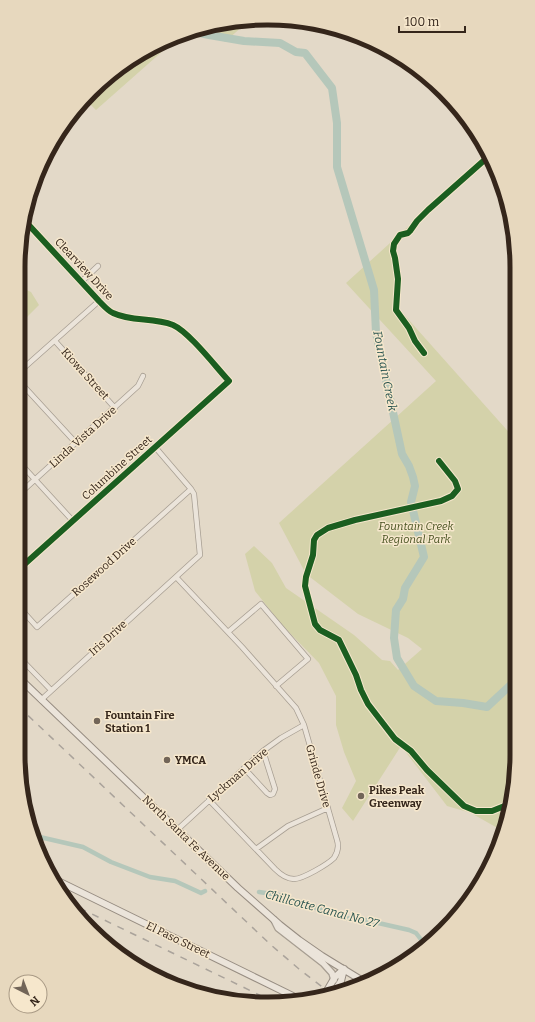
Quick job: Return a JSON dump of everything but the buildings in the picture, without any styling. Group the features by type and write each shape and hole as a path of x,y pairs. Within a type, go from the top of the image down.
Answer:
{"main road":[{"name":"North Santa Fe Avenue","path":"25,685 177,830 274,920 299,940 360,979"},
{"name":"El Paso Street","path":"62,883 292,995"},
{"path":"328,989 344,969"},
{"path":"338,986 341,981 344,969"}],"street":[{"name":"Clearview Drive","path":"29,225 99,302 112,313 132,320 154,320 173,325 191,339 229,381"},
{"path":"81,282 98,266"},
{"path":"25,368 99,302"},
{"name":"Kiowa Street","path":"55,341 115,408"},
{"name":"Linda Vista Drive","path":"25,489 115,408 138,386 143,376"},
{"name":"Columbine Street","path":"25,564 229,381"},
{"path":"25,388 76,443"},
{"path":"155,448 194,494 200,554 176,577"},
{"path":"25,469 73,522"},
{"name":"Rosewood Drive","path":"25,614 37,627 191,489"},
{"name":"Grinde Drive","path":"176,577 296,708 304,726 338,844 335,856 325,864 300,878 292,879 279,873 209,800"},
{"name":"Iris Drive","path":"41,700 176,577"},
{"path":"228,632 260,604 308,659 276,686"},
{"path":"25,663 51,690"},
{"name":"Lyckman Drive","path":"177,830 263,751 281,738 304,726"},
{"path":"244,768 267,793 270,795 273,794 275,790 263,751"},
{"path":"256,849 288,826 328,808"},
{"path":"274,920 278,928 323,963 332,973 334,980"}],"green space":[{"path":"242,27 225,42 215,31"},
{"path":"168,46 96,110 89,103 108,85 146,57"},
{"name":"Fountain Creek Regional Park","path":"484,158 486,162 396,243 400,310 510,433 510,754 508,786 498,828 471,813 447,806 401,746 353,821 342,808 356,781 344,752 336,725 336,696 319,663 282,625 255,591 245,554 254,546 272,563 286,588 354,635 382,660 390,661 398,670 422,649 408,638 358,614 306,574 279,523 436,381 346,283"},
{"path":"25,289 31,292 39,305 25,319"}],"waterway":[{"name":"Fountain Creek","path":"203,34 244,41 280,43 296,52 305,53 332,88 337,123 337,167 374,290 376,333 402,454 409,466 415,486 411,502 424,557 405,588 403,599 396,610 394,638 397,658 414,686 436,701 487,707 510,686"},
{"name":"Chillcotte Canal No 27","path":"40,837 83,847 111,862 150,877 175,881 201,893 205,891"},
{"name":"Chillcotte Canal No 27","path":"259,892 279,895 350,919 365,920 409,930 416,933 422,941"}],"railway":[{"path":"25,713 271,945 326,990"},
{"path":"80,908 263,997"}],"cycle path":[{"path":"424,353 396,310 398,279 393,251 394,244 400,235 408,233 428,210 485,160"},
{"path":"25,564 229,381 202,350 187,335 173,325 158,321 128,318 109,311 29,225"},
{"path":"439,461 455,481 458,489 452,496 441,501 355,520 328,528 317,535 314,540 313,555 306,577 305,586 315,624 320,630 339,640 368,704 395,739 411,751 427,770 464,806 476,811 492,811 504,806"}],"place":[{"name":"Fountain Fire Station 1","path":"97,721"},
{"name":"YMCA","path":"167,760"},
{"name":"Pikes Peak Greenway","path":"361,796"}]}
